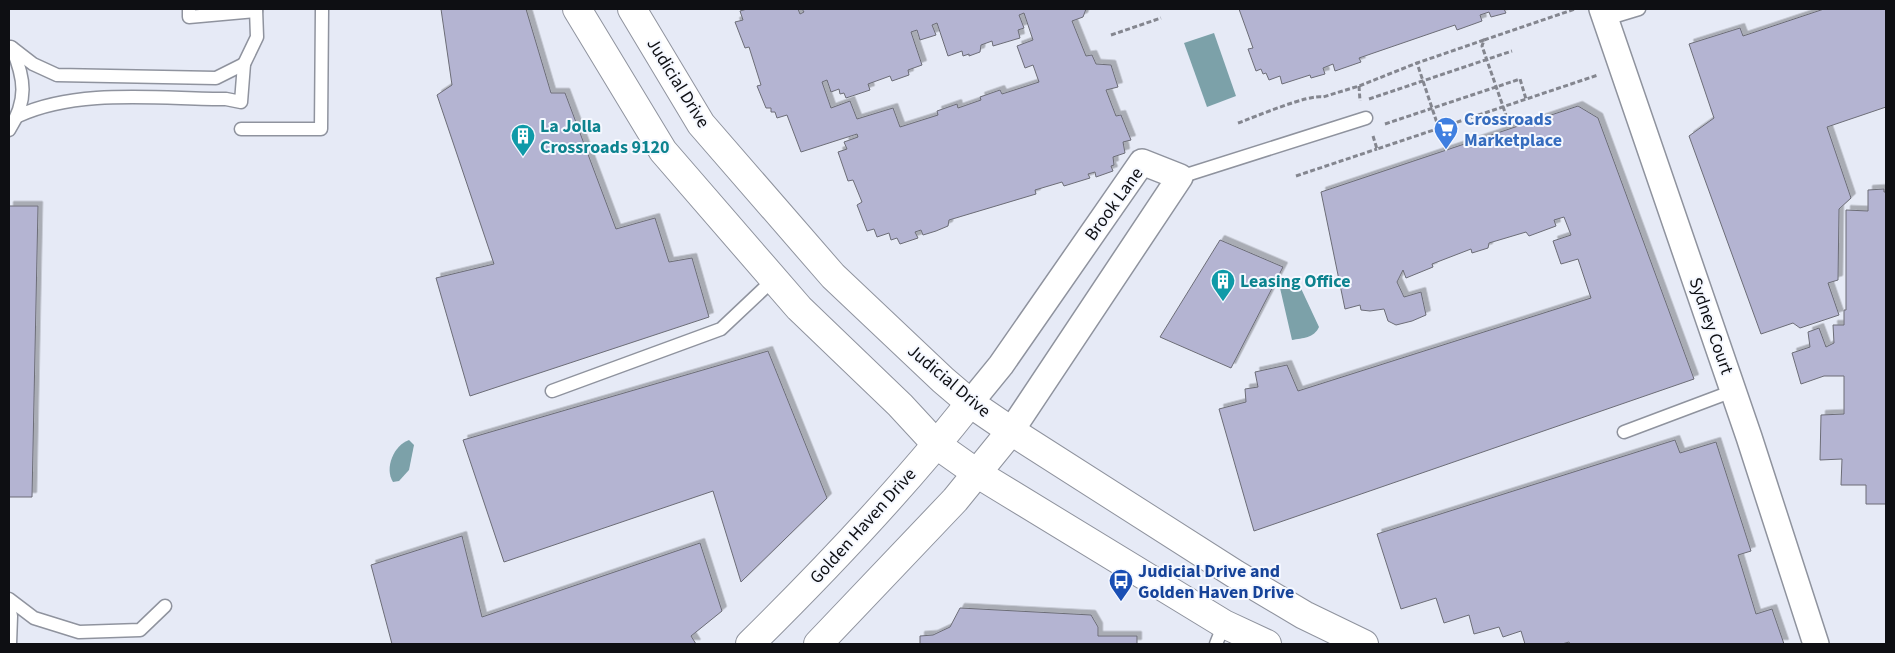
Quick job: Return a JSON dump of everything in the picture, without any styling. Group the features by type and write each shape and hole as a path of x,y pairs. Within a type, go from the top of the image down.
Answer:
{"street":[{"path":"577,9 663,152 799,308 938,445 978,474 1220,634 1267,644"},
{"name":"Judicial Drive","path":"632,9 701,124 832,276 922,362 970,403 1011,431 1258,588 1304,615 1364,644"},
{"name":"Sydney Court","path":"1604,14 1733,391 1816,644"},
{"name":"Brook Lane","path":"970,403 1000,365 1142,162 1180,177"},
{"path":"818,644 978,474 1011,431 1180,177"},
{"name":"Golden Haven Drive","path":"750,644 819,576 938,445 970,403"}],"lane":[{"path":"18,116 40,106 80,98 226,99 241,102 244,64 257,37 256,10 189,16 189,9"},
{"path":"241,129 321,130 322,9"},
{"path":"1604,14 1639,9"},
{"path":"10,45 33,64 57,74 216,78 244,64"},
{"path":"9,130 18,116 24,90 22,71 10,45"},
{"path":"1180,177 1368,123"},
{"path":"552,391 721,330 774,279"},
{"path":"1624,432 1733,391"},
{"path":"9,599 34,618 79,632 140,630 165,606"},
{"path":"9,607 12,626 10,644"}],"path":[{"path":"1238,123 1298,102 1318,96 1323,97 1359,86 1417,63 1575,9"},
{"path":"1111,35 1161,18"},
{"path":"1484,40 1482,46 1508,118"},
{"path":"1360,101 1512,51"},
{"path":"1417,63 1446,150"},
{"path":"1296,176 1599,75"},
{"path":"1368,123 1433,108 1520,79 1526,99"},
{"path":"1359,86 1360,101 1377,149"}],"water":[{"path":"1214,33 1236,96 1207,107 1184,43"},
{"path":"1298,282 1319,327 1311,335 1292,340 1280,288"},
{"path":"409,440 414,445 409,470 399,481 393,482 390,476 392,458 399,447"}],"building":[{"name":"La Jolla Crossroads 9120","path":"441,9 526,9 551,93 565,93 616,229 655,218 669,262 692,258 709,317 470,396 436,278 494,264 437,95 452,85"},
{"path":"747,9 798,9 800,14 804,12 802,9 1086,9 1083,17 1072,21 1086,56 1092,55 1096,64 1111,65 1118,87 1106,90 1116,116 1121,115 1131,140 1123,142 1125,153 1113,157 1114,165 1111,166 1113,171 1096,177 1095,172 1088,174 1090,178 1064,186 1062,182 1035,190 1036,194 949,220 948,226 936,231 923,235 921,230 915,232 918,238 900,244 897,238 891,240 889,233 877,237 874,229 867,231 857,205 862,202 853,180 848,181 838,152 847,149 844,142 858,137 857,134 801,152 787,115 777,118 775,112 771,112 771,108 766,108 757,86 761,85 749,47 745,48 735,22 743,20 740,11","holes":["1024,13 1033,40 1017,46 1025,68 1033,65 1039,82 1002,94 1000,90 980,97 981,100 958,108 957,104 937,111 938,115 900,127 893,108 857,119 850,101 831,108 822,82 827,80 831,92 839,89 840,94 844,93 846,98 870,90 868,84 890,76 892,81 909,75 908,70 922,65 911,32 917,30 920,40 936,35 932,25 937,23 948,56 962,51 963,56 969,54 969,56 980,52 981,45 992,41 993,46 1020,38 1018,30 1024,28 1019,15"]},
{"path":"1239,9 1504,9 1506,13 1491,17 1489,12 1480,15 1482,21 1457,30 1455,25 1359,58 1361,62 1335,71 1333,64 1323,68 1325,74 1311,78 1310,75 1282,84 1280,76 1269,80 1266,73 1263,74 1261,69 1256,71 1248,49 1253,48"},
{"path":"1824,9 1886,9 1886,107 1827,127 1851,198 1839,209 1838,280 1828,283 1839,315 1800,328 1793,323 1761,334 1689,136 1714,118 1689,44 1740,28 1743,36"},
{"path":"1578,106 1598,118 1694,379 1254,531 1219,409 1246,402 1245,389 1258,387 1255,372 1287,365 1298,391 1591,298 1578,259 1561,264 1553,241 1571,235 1564,217 1554,220 1556,226 1529,236 1526,232 1489,243 1488,248 1472,253 1471,249 1432,264 1433,267 1406,278 1403,270 1397,282 1404,297 1421,292 1426,315 1412,321 1396,325 1388,321 1384,309 1361,310 1360,305 1345,309 1321,192"},
{"path":"1884,189 1884,192 1886,192 1886,504 1866,504 1866,485 1841,485 1842,459 1820,460 1821,415 1844,414 1844,376 1824,376 1801,384 1792,353 1810,347 1808,332 1819,328 1826,347 1834,343 1833,325 1844,325 1844,310 1846,310 1846,210 1868,211 1868,190"},
{"path":"9,206 38,206 32,497 9,497"},
{"name":"Leasing Office","path":"1220,240 1283,267 1231,368 1160,337"},
{"path":"768,351 827,498 741,582 713,491 504,562 463,440"},
{"path":"1675,440 1680,453 1716,442 1751,551 1738,555 1756,614 1772,609 1784,644 1570,644 1569,642 1562,644 1525,644 1521,631 1503,637 1499,627 1474,634 1469,615 1444,623 1436,598 1401,609 1377,534"},
{"path":"462,536 482,617 700,543 722,611 691,636 696,644 392,644 371,565"},
{"path":"960,608 1091,615 1098,627 1098,636 1137,636 1137,644 920,644 920,636 933,635 950,627"}],"place":[{"name":"Crossroads Marketplace","path":"1446,150"},
{"name":"La Jolla Crossroads 9120","path":"523,157"},
{"name":"Leasing Office","path":"1223,302"},
{"name":"Judicial Drive and Golden Haven Drive","path":"1121,602"}]}
